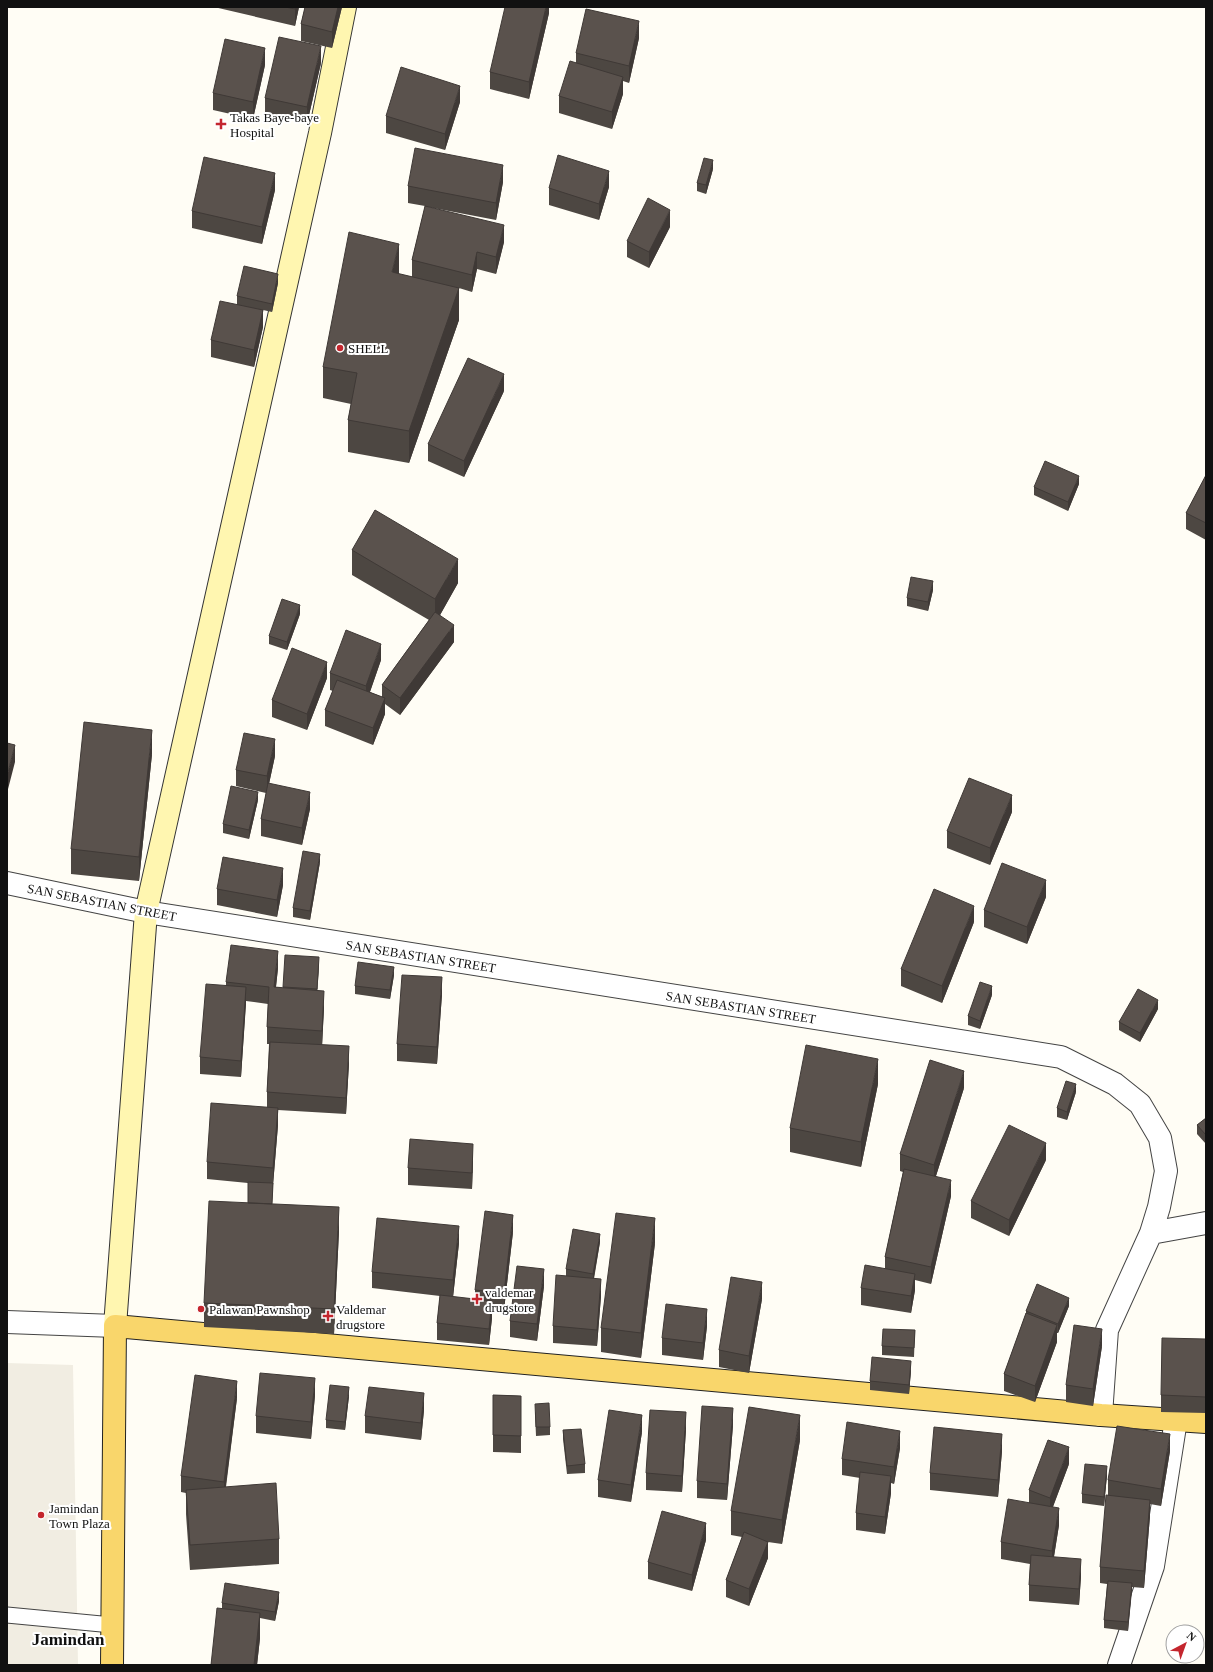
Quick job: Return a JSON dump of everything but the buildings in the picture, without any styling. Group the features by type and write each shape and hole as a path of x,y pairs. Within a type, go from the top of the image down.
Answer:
{"main road":[{"path":"112,1665 115,1326 146,912 320,133 345,7"},
{"path":"115,1326 1100,1415 1206,1422"}],"street":[{"name":"SAN SEBASTIAN STREET","path":"7,883 146,912 1061,1057 1115,1084 1140,1104 1160,1138 1166,1171 1159,1207 1151,1233 1107,1330 1100,1415"},
{"path":"1151,1233 1206,1223"},
{"path":"7,1322 115,1326"},
{"path":"1119,1665 1153,1566 1176,1420"}],"lane":[{"path":"7,1615 112,1625"}],"shaded area":[{"name":"Jamindan Town Plaza","path":"7,1363 73,1365 78,1665 7,1665"}],"place":[{"name":"Takas Baye-baye Hospital","path":"221,124"},
{"name":"SHELL","path":"340,348"},
{"name":"valdemar drugstore","path":"477,1299"},
{"name":"Palawan Pawnshop","path":"201,1309"},
{"name":"Valdemar drugstore","path":"328,1316"},
{"name":"Jamindan Town Plaza","path":"41,1515"}],"district":[{"name":"Jamindan","path":"68,1639"}]}
